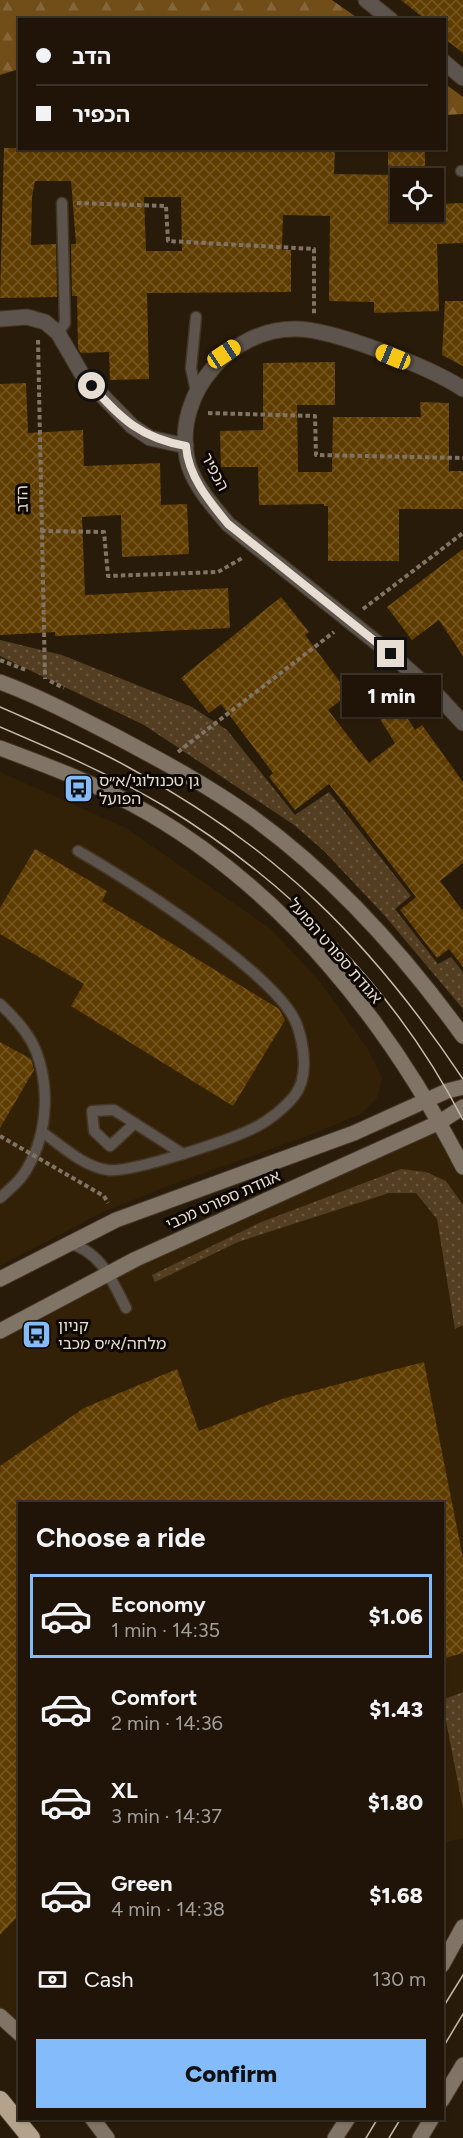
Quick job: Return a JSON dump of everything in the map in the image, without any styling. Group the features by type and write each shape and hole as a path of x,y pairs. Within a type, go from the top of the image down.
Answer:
{"highway":[{"path":"0,2100 31,2138"}],"street":[{"path":"366,0 388,18"},
{"path":"446,64 463,78"},
{"path":"0,319 27,317 38,319 58,333 83,376 132,426 150,438 186,446"},
{"name":"הכפיר","path":"463,389 356,342 315,331 296,329 268,332 224,354 196,393 189,413 186,446 187,460 210,502 228,524 391,654 438,696 463,723"},
{"path":"0,682 70,713 159,759 220,795 283,840 343,893 367,918 463,1036"},
{"name":"אגודת ספורט הפועל","path":"0,748 61,771 141,809 196,845 264,899 354,996 428,1100 463,1167"},
{"name":"אגודת ספורט מכבי","path":"0,1279 116,1220 354,1133 463,1087"},
{"name":"אגודת ספורט מכבי","path":"0,1331 107,1273 440,1122 463,1107"},
{"path":"444,1961 463,1927"},
{"path":"0,2016 18,2032"},
{"path":"444,2097 463,2065"},
{"path":"94,2120 107,2138"},
{"path":"335,2138 347,2120"},
{"path":"420,2138 431,2120"}],"lane":[{"path":"58,333 65,323 62,203"},
{"path":"196,317 191,368 196,393"},
{"path":"42,1132 84,1162 108,1170 126,1169 183,1154 253,1129 296,1094 304,1073 303,1052 297,1023 276,996 231,954 130,880 78,850"},
{"path":"0,1004 16,1018 36,1050 45,1086 42,1132 33,1157 22,1176 0,1198"},
{"path":"135,1124 183,1154"},
{"path":"67,1243 90,1251 107,1273 126,1308"}],"path":[{"path":"62,203 166,206 168,241 314,249 315,331"},
{"name":"הדב","path":"38,319 45,679"},
{"path":"189,413 315,416 316,455 463,458"},
{"path":"41,531 104,532 108,576 218,572 258,548"},
{"path":"178,752 463,533"},
{"path":"0,1136 104,1196 108,1203"}],"shaded area":[{"path":"0,640 62,655 192,707 227,730 295,815 329,792 411,896 395,909 438,964 451,957 463,972 463,1009 385,916 324,851 294,825 144,725 0,656"},
{"path":"0,772 126,828 272,930 321,983 368,1049 382,1078 377,1098 361,1114 101,1213 0,1266"},
{"path":"440,1122 463,1169 463,1838 444,1843 444,1502 18,1502 18,2033 0,2016 0,1331"},
{"path":"401,1169 426,1172 446,1181 463,1205 463,1325 455,1329 437,1219 416,1193 389,1193 238,1242 155,1282 152,1275 259,1223"},
{"path":"463,1692 463,1809 444,1710 444,1699"}],"green space":[{"path":"0,0 332,0 358,18 18,18 18,69 0,75"},
{"path":"446,84 463,97 463,114 446,115"}],"building":[{"path":"401,0 463,0 463,53 446,40 446,18 424,18"},
{"path":"4,148 18,148 18,150 335,150 334,174 390,175 390,222 444,222 444,204 463,203 463,243 437,244 439,311 374,313 374,302 329,301 330,216 283,215 282,250 291,250 291,292 147,293 149,379 110,380 109,352 81,353 78,349 77,296 72,296 71,244 76,244 71,181 35,181 32,197 31,245 56,244 57,297 0,298","holes":["144,197 181,197 182,251 146,251"]},
{"path":"388,150 425,150 425,168 390,168 390,174 388,174"},
{"path":"445,301 463,301 463,366 442,355"},
{"path":"335,362 335,405 297,405 298,472 332,472 333,417 421,417 420,402 449,403 449,471 463,471 463,509 399,509 399,561 328,561 328,506 324,504 259,505 258,467 221,467 220,431 263,430 263,363"},
{"path":"26,383 28,433 83,430 84,466 160,463 161,505 187,504 189,554 122,557 121,515 82,517 85,595 228,588 230,628 55,636 55,632 0,635 0,384"},
{"path":"463,549 463,656 439,620 412,640 387,607"},
{"path":"281,597 309,632 305,635 349,694 328,710 369,763 395,743 368,700 387,687 415,730 422,725 463,782 463,863 440,881 463,911 463,967 449,949 437,958 400,910 416,897 329,784 295,810 269,777 273,773 221,704 209,713 181,678"},
{"path":"35,849 107,891 102,901 279,1009 285,1020 233,1106 71,1006 84,984 0,934 0,908"},
{"path":"0,1042 31,1059 34,1070 0,1128"},
{"path":"424,1362 463,1558 463,1653 444,1658 444,1502 18,1502 18,1916 0,1935 0,1466 84,1408 177,1369 199,1431 285,1398"}],"tram line":[{"path":"0,707 128,767 230,830 275,864 355,940 428,1029 463,1079"},
{"path":"0,727 63,754 164,806 210,836 296,904 372,983 406,1026 436,1072 463,1120"},
{"path":"444,2006 463,1975"},
{"path":"444,2046 463,2014"},
{"path":"366,2138 377,2120"},
{"path":"389,2138 400,2120"}],"place":[{"name":"גן טכנולוגי/א״ס הפועל","path":"78,789"},
{"name":"קניון מלחה/א״ס מכבי","path":"37,1334"}],"route":[{"path":"92,386 132,426 150,438 186,446 187,460 193,475 210,502 228,524 391,654"}]}
